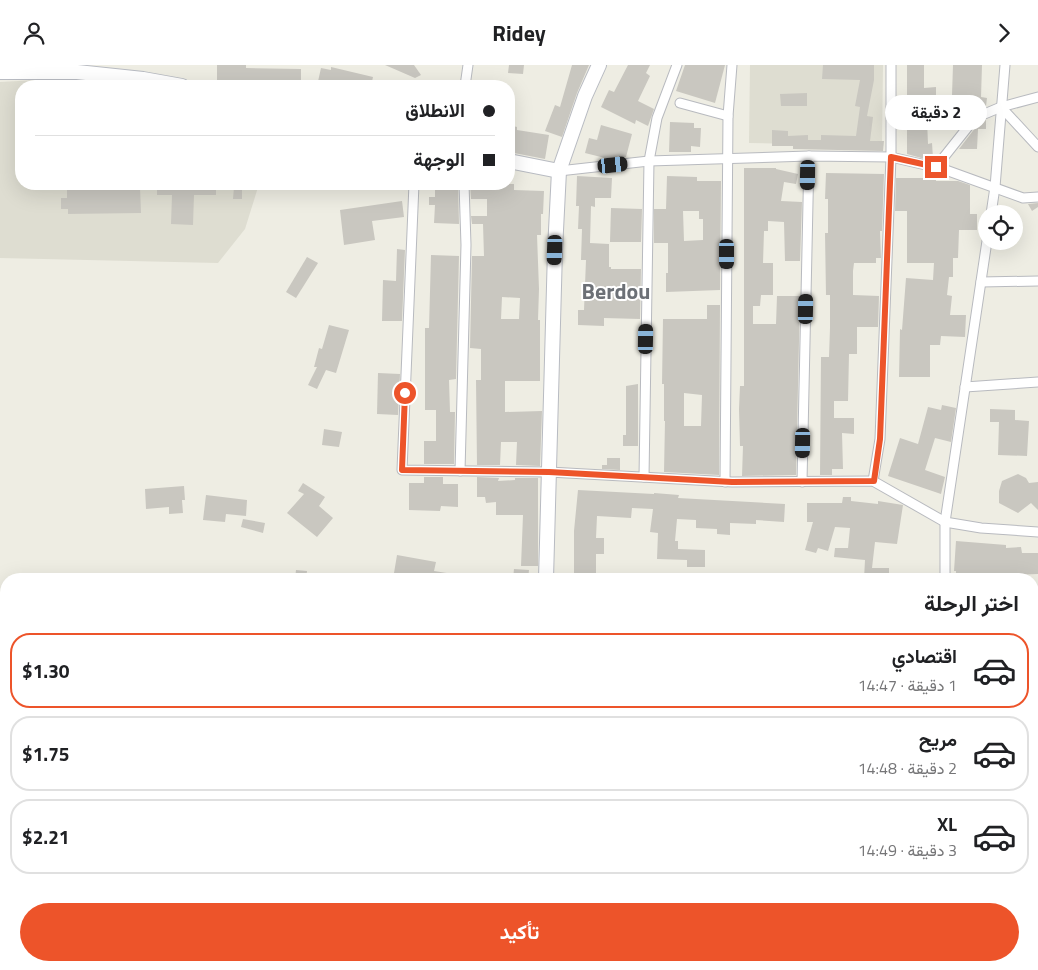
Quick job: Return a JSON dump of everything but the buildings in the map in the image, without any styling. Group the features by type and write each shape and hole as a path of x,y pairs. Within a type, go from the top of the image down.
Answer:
{"main road":[{"path":"546,573 559,171 584,96 599,65"},
{"path":"0,72 30,68 149,80"},
{"path":"515,162 559,171"}],"street":[{"path":"466,80 468,65"},
{"path":"644,477 649,161 657,118 677,65"},
{"path":"725,482 727,159 732,65"},
{"path":"874,481 880,439 891,157 891,65"},
{"path":"992,205 1005,65"},
{"path":"936,167 975,118 1001,107 1038,97"},
{"path":"680,103 728,116"},
{"path":"1001,107 1038,147"},
{"path":"559,171 649,161 809,156 891,157 936,167 1023,198 1038,197"},
{"path":"802,482 809,156"},
{"path":"414,190 402,470 549,472 725,482 874,481 945,522 981,528 1038,532"},
{"path":"460,471 466,245 464,190"},
{"path":"945,573 945,522 986,250"},
{"path":"981,282 1038,281"},
{"path":"965,387 1038,383"}],"shaded area":[{"path":"750,65 883,65 882,146 749,143"},
{"path":"73,78 86,80 36,80"},
{"path":"15,81 15,190 257,190 245,229 218,263 0,258 0,82"}],"district":[{"name":"Berdou","path":"616,291"}],"route":[{"path":"405,393 402,470 549,472 732,482 874,481 880,439 891,157 936,167"}]}
